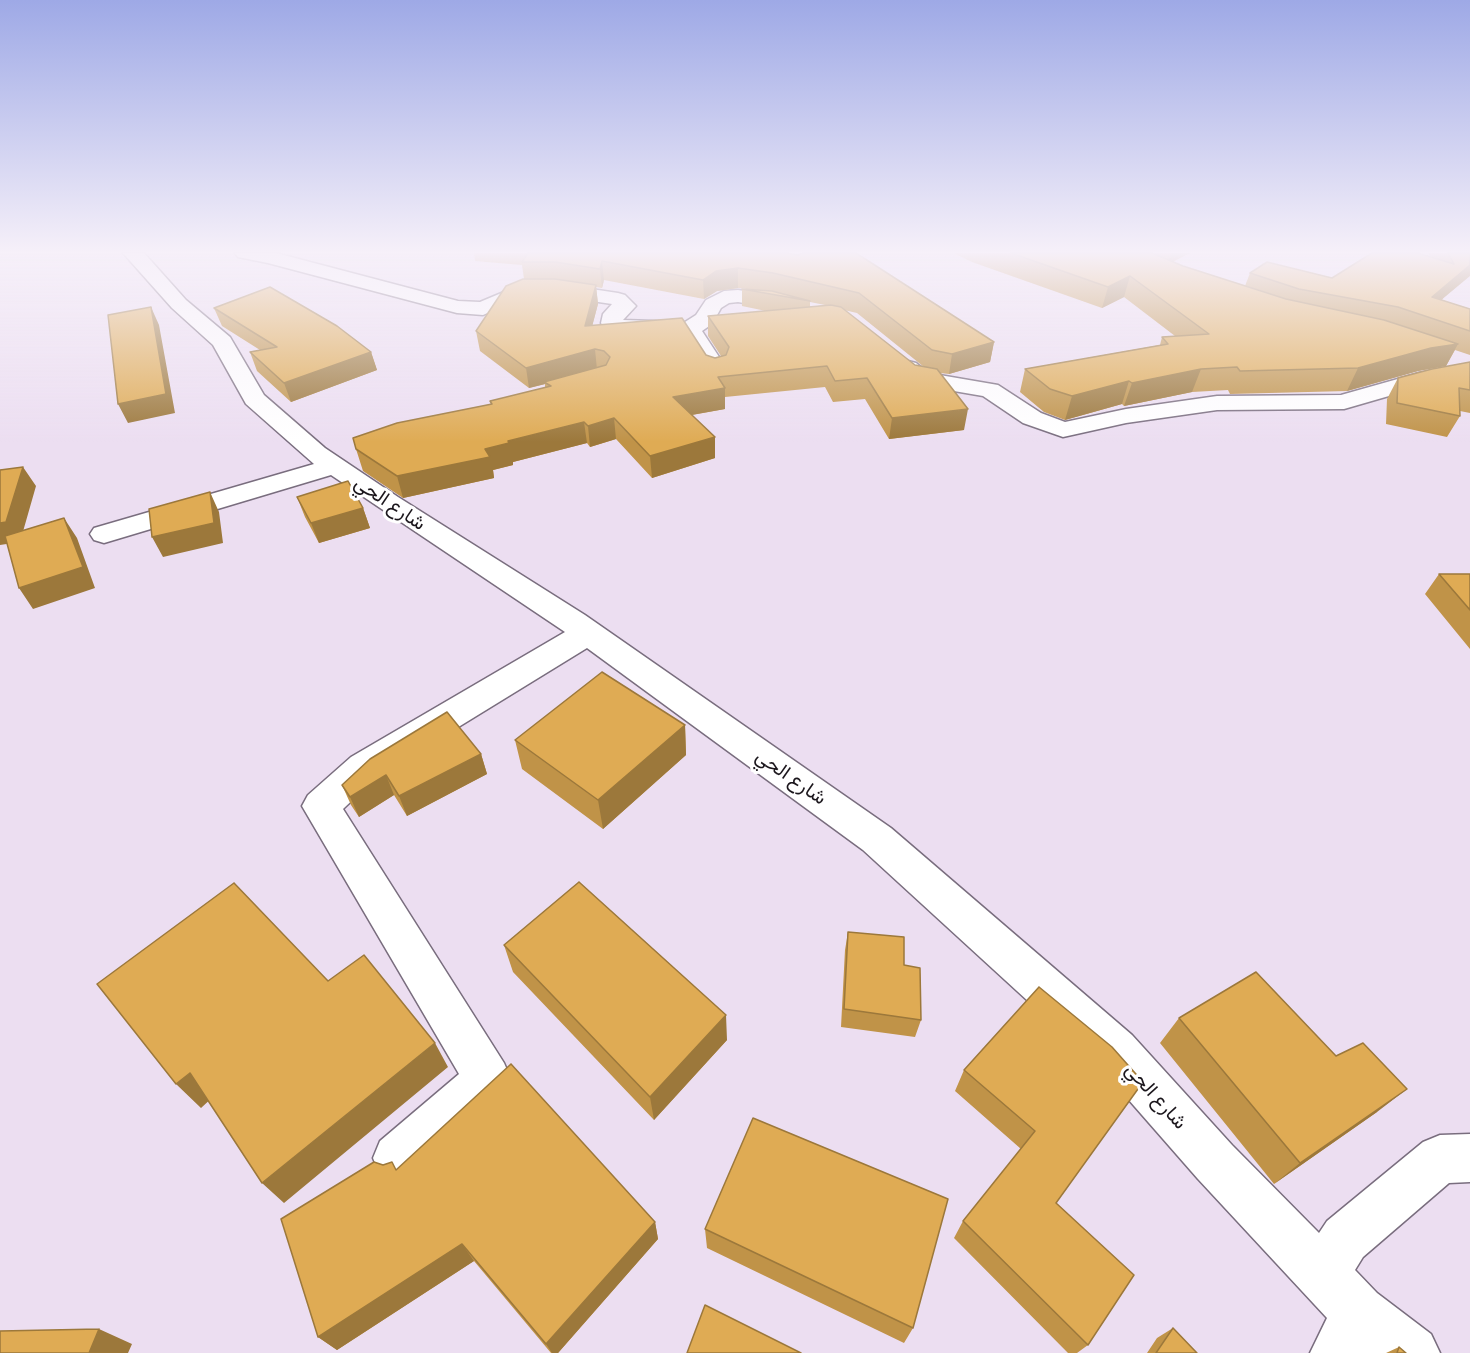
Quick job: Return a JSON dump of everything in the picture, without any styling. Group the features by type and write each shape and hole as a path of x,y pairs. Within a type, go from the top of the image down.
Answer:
{"street":[{"name":"شارع الحي","path":"193,316 222,342 254,399 877,839 1116,1051 1322,1275 1348,1333 1412,1353"},
{"path":"613,316 612,322 618,326 690,329 706,316"},
{"path":"690,329 716,369"},
{"path":"889,352 921,379 990,390 1032,418 1063,430 1126,416 1217,403 1344,402 1419,380 1470,371"},
{"path":"1447,356 1470,364"},
{"path":"104,534 340,458"},
{"path":"397,1158 488,1079 321,806 364,767 588,633"},
{"path":"1322,1275 1345,1239 1440,1159 1470,1158"}],"building":[{"path":"108,316 153,316 166,394 118,404"},
{"path":"227,316 320,316 371,352 284,383 250,352 277,347"},
{"path":"486,316 588,316 585,326 682,318 706,355 715,358 726,355 729,347 708,316 853,316 915,365 937,369 968,409 892,418 867,378 835,381 827,366 718,377 725,388 673,397 715,437 650,456 614,418 588,426 584,422 508,441 509,443 485,449 490,457 397,476 356,449 353,438 397,423 492,404 490,401 551,386 544,382 606,365 610,357 604,351 595,349 526,368 476,331"},
{"path":"889,316 954,316 994,342 952,354 932,350"},
{"path":"1185,316 1366,316 1458,344 1431,348 1358,368 1240,371 1237,367 1201,369 1132,383 1129,381 1072,396 1050,389 1025,369 1168,344 1162,337 1209,334"},
{"path":"1425,316 1470,316 1470,331"},
{"path":"1470,362 1470,390 1459,388 1460,416 1397,403 1398,378"},
{"path":"23,467 6,522 0,523 0,470"},
{"path":"348,481 363,508 311,523 297,497"},
{"path":"210,492 214,523 152,537 149,509"},
{"path":"64,518 83,567 19,588 5,536"},
{"path":"1439,574 1470,574 1470,610"},
{"path":"602,672 685,725 598,800 515,740"},
{"path":"447,712 481,754 399,796 386,775 350,797 342,785 370,759"},
{"path":"579,882 726,1015 650,1097 504,945"},
{"path":"234,883 328,981 364,955 435,1043 262,1183 190,1073 176,1084 97,984"},
{"path":"848,932 904,937 904,965 920,968 921,1020 844,1009"},
{"path":"1256,972 1336,1056 1363,1043 1407,1089 1300,1163 1179,1018"},
{"path":"1039,987 1112,1047 1143,1082 1056,1203 1134,1275 1088,1345 963,1221 1035,1131 964,1070"},
{"path":"511,1064 655,1222 546,1344 462,1244 318,1337 281,1219 374,1162 383,1165 392,1162 396,1170"},
{"path":"753,1118 948,1199 913,1328 705,1229"},
{"path":"705,1305 801,1353 687,1353"},
{"path":"1173,1328 1197,1353 1156,1353"},
{"path":"99,1329 89,1353 0,1353 0,1331"},
{"path":"1399,1347 1406,1353 1397,1353"}]}
